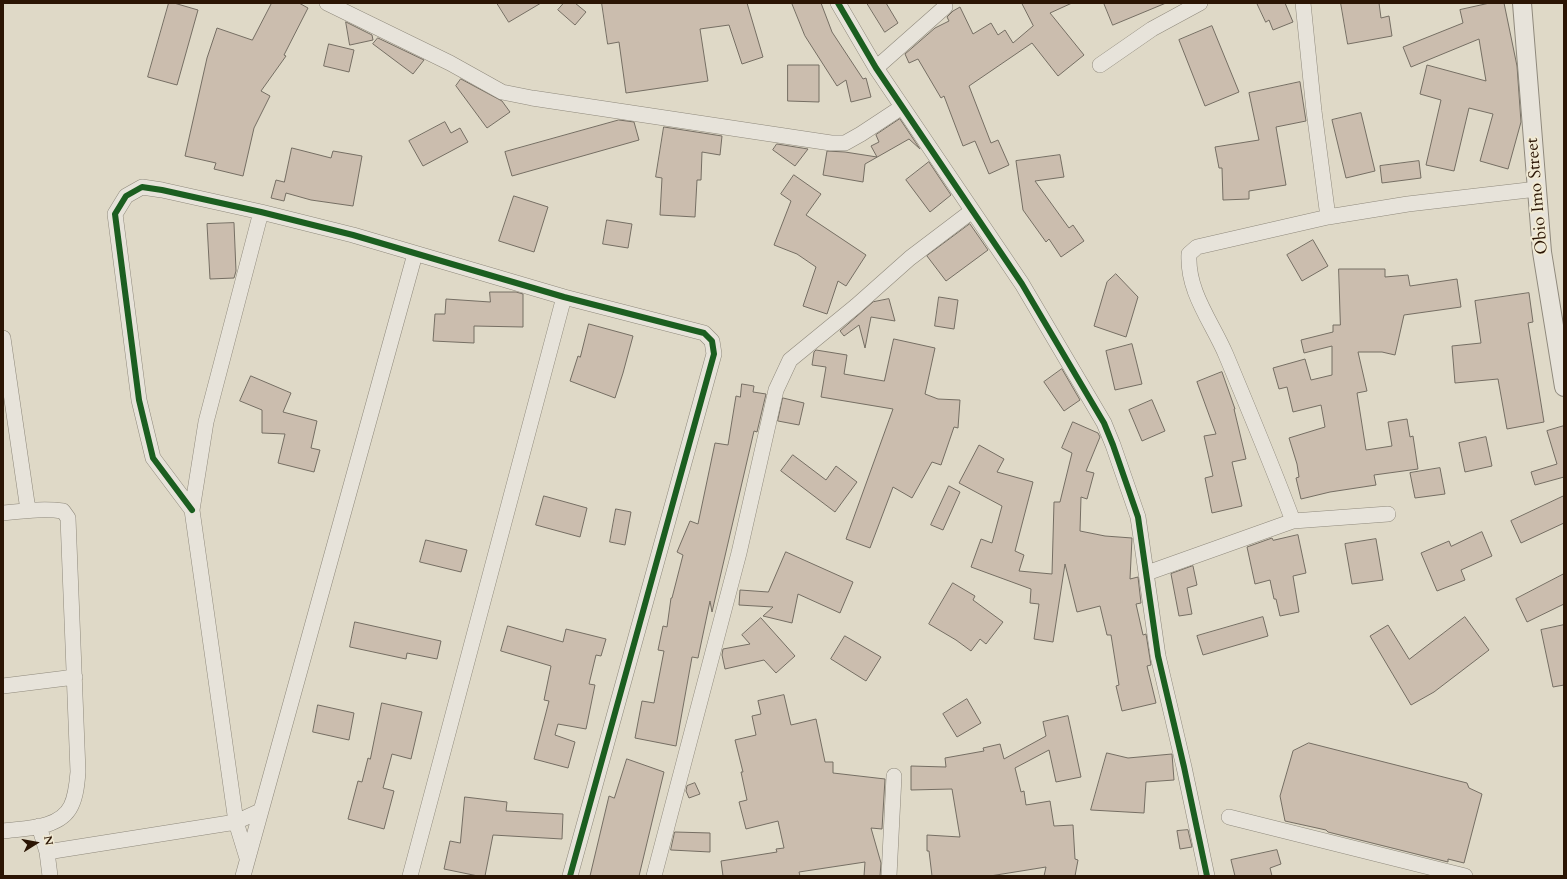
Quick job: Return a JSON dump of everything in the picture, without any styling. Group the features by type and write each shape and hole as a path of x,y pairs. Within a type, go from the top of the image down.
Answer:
{"street":[{"path":"327,3 450,63 502,92 532,98 831,143 845,143 902,107"},
{"path":"838,3 876,68 1022,284 1104,422 1114,445 1138,517 1158,656 1184,767 1206,876"},
{"path":"1100,65 1152,29 1200,3"},
{"path":"1303,3 1314,111 1328,217"},
{"name":"Obio Imo Street","path":"1522,3 1542,252 1564,388"},
{"path":"876,68 944,6"},
{"path":"192,510 153,458 138,400 115,214 126,196 142,187 261,212 353,235 564,297 704,333 712,341 714,354 570,876"},
{"path":"1293,521 1262,441 1224,352 1194,292 1189,266 1189,254 1197,247 1328,217 1408,204 1537,189"},
{"path":"654,876 739,553 776,390 790,360 856,306 910,258 972,211"},
{"path":"247,858 236,822 192,510 206,422 261,212"},
{"path":"243,876 415,254"},
{"path":"410,876 564,297"},
{"path":"3,338 28,510"},
{"path":"3,513 28,510 63,510 68,518 78,772 76,793 65,816 54,822 39,826 3,830"},
{"path":"1147,573 1293,521 1388,514"},
{"path":"3,686 75,677"},
{"path":"889,876 894,776"},
{"path":"47,852 236,822 260,811"},
{"path":"1229,817 1465,876"},
{"path":"39,826 47,852 50,876"}],"building":[{"path":"169,3 198,10 177,85 148,77"},
{"path":"272,3 299,3 308,8 284,55 286,56 261,91 270,96 254,128 243,176 214,169 216,163 185,156 207,58 217,28 252,40"},
{"path":"497,3 541,3 509,22"},
{"path":"564,3 575,3 586,12 575,25 558,10"},
{"path":"602,3 747,3 763,57 742,64 729,25 700,29 708,81 626,93 619,42 608,44"},
{"path":"792,3 821,3 832,32 863,79 866,78 871,97 851,102 846,80 837,86 805,36"},
{"path":"867,3 886,3 898,23 885,32"},
{"path":"1022,3 1072,3 1050,13 1084,55 1058,76 1032,43 969,86 991,143 998,140 1009,165 989,174 975,141 963,146 944,96 941,98 918,59 909,63 905,54 935,28 949,21 947,17 960,7 973,34 991,23 998,35 1005,30 1013,43 1033,26"},
{"path":"1104,3 1166,3 1113,25"},
{"path":"1257,3 1285,3 1293,22 1273,30 1269,20 1266,22"},
{"path":"1341,3 1379,3 1381,18 1389,16 1392,36 1348,44"},
{"path":"1490,3 1504,3 1517,66 1521,122 1508,169 1480,161 1493,114 1469,108 1454,171 1426,165 1441,100 1420,94 1427,65 1486,81 1479,39 1411,67 1403,47 1463,23 1460,10"},
{"path":"346,22 372,35 373,40 350,45"},
{"path":"1212,26 1239,92 1205,106 1179,40"},
{"path":"378,38 424,60 413,74 373,44"},
{"path":"329,44 354,50 349,72 324,66"},
{"path":"788,65 819,65 819,102 788,101"},
{"path":"461,79 502,101 510,112 487,128 456,86"},
{"path":"1300,82 1306,121 1276,127 1286,185 1249,191 1249,199 1223,200 1222,168 1219,168 1215,147 1259,140 1249,93"},
{"path":"1361,113 1375,171 1346,178 1332,120"},
{"path":"900,119 920,149 909,139 865,164 863,182 823,175 827,151 877,157 871,146 879,142 876,135"},
{"path":"619,120 634,122 639,140 512,176 505,152"},
{"path":"445,122 451,133 460,128 468,142 423,166 409,141"},
{"path":"664,127 722,136 720,155 702,152 701,180 697,180 695,217 660,215 662,178 656,177"},
{"path":"777,144 808,149 795,166 773,150"},
{"path":"292,148 331,158 333,151 362,156 353,206 311,200 286,193 284,201 271,198 276,180 284,182"},
{"path":"1060,155 1064,177 1035,181 1069,228 1073,225 1084,241 1061,257 1049,239 1046,242 1023,210 1016,161"},
{"path":"1419,161 1421,178 1382,183 1380,166"},
{"path":"929,162 951,195 930,212 906,180"},
{"path":"794,175 821,194 806,215 866,255 846,286 838,281 827,314 803,306 816,267 797,254 774,245 791,201 781,194"},
{"path":"514,196 548,207 534,252 499,241"},
{"path":"607,220 632,224 628,248 603,244"},
{"path":"234,223 236,271 234,278 210,279 207,224"},
{"path":"970,224 988,250 946,281 927,256"},
{"path":"1313,240 1328,266 1302,281 1287,255"},
{"path":"1339,269 1385,269 1385,277 1408,275 1410,286 1457,279 1461,307 1404,315 1395,355 1382,352 1358,352 1367,391 1357,393 1366,450 1392,446 1388,422 1407,419 1410,437 1413,436 1418,469 1374,475 1376,485 1330,492 1301,499 1296,478 1299,477 1297,464 1289,438 1325,427 1321,405 1293,412 1287,387 1279,389 1273,368 1305,359 1311,380 1332,375 1332,346 1304,353 1301,340 1333,332 1333,325 1340,325"},
{"path":"1116,274 1138,297 1126,337 1094,326 1107,282"},
{"path":"490,292 516,292 523,294 523,327 474,326 474,343 433,341 435,314 445,314 446,299 490,302"},
{"path":"1529,293 1533,322 1528,323 1544,422 1507,429 1498,379 1455,383 1452,346 1481,343 1475,301"},
{"path":"939,297 958,300 954,329 935,326"},
{"path":"889,299 895,321 871,317 865,348 859,325 844,336 840,331 873,302"},
{"path":"589,324 633,336 615,398 570,381 578,356 580,357"},
{"path":"894,339 935,348 925,394 938,399 960,400 958,428 954,427 941,465 932,462 912,498 893,487 870,548 846,539 893,409 821,397 826,367 812,365 814,352 816,350 847,355 844,374 884,381"},
{"path":"1132,344 1142,384 1115,390 1106,351"},
{"path":"1062,369 1080,400 1064,411 1044,382"},
{"path":"1222,372 1235,409 1246,459 1232,462 1242,506 1212,513 1205,478 1213,476 1204,436 1216,434 1197,382"},
{"path":"251,376 291,393 283,412 317,421 311,448 320,450 314,472 278,463 285,434 262,433 262,410 240,401"},
{"path":"742,384 754,386 753,392 766,394 757,432 754,431 712,612 710,601 698,658 692,657 676,746 635,738 642,701 654,703 664,651 658,650 663,626 667,627 671,598 683,555 677,552 690,521 698,524 715,443 728,445 736,396 740,397"},
{"path":"783,398 804,403 799,425 778,421"},
{"path":"1152,400 1165,431 1142,441 1129,410"},
{"path":"1073,422 1098,433 1100,437 1086,471 1094,473 1087,499 1081,497 1080,531 1105,536 1132,538 1130,579 1138,577 1141,603 1136,604 1143,635 1146,634 1151,665 1147,666 1156,703 1122,711 1116,686 1119,685 1111,635 1107,635 1100,606 1077,612 1065,564 1053,642 1034,639 1039,604 1030,603 1031,589 971,567 981,539 992,543 1002,506 959,483 979,445 1004,459 997,472 1033,482 1015,551 1024,555 1019,571 1052,574 1054,502 1060,502 1072,453 1062,448"},
{"path":"1564,426 1564,477 1535,485 1531,472 1557,464 1547,431"},
{"path":"1486,437 1492,466 1465,472 1459,443"},
{"path":"793,455 826,480 836,466 857,482 835,512 781,471"},
{"path":"1440,468 1445,494 1415,498 1410,473"},
{"path":"949,486 960,492 943,530 931,525"},
{"path":"544,496 587,508 580,537 536,525"},
{"path":"1564,496 1564,523 1521,543 1511,521"},
{"path":"616,509 631,512 625,545 610,542"},
{"path":"1482,532 1492,556 1461,570 1465,580 1437,591 1421,553 1449,541 1451,546"},
{"path":"1298,535 1306,573 1293,576 1299,612 1280,616 1276,599 1274,599 1270,580 1255,584 1247,547 1272,538 1273,540"},
{"path":"1376,539 1383,580 1352,584 1345,544"},
{"path":"426,540 467,550 461,572 420,562"},
{"path":"786,552 853,582 840,613 798,594 792,623 763,616 773,607 739,605 740,590 768,592"},
{"path":"1193,566 1197,585 1187,588 1192,614 1179,616 1171,574"},
{"path":"1564,574 1564,604 1527,622 1516,599"},
{"path":"953,583 975,596 973,600 1003,622 986,644 980,639 971,651 929,624"},
{"path":"1263,617 1268,636 1203,655 1197,636"},
{"path":"1465,617 1489,650 1434,692 1411,705 1370,636 1388,625 1409,659"},
{"path":"761,618 795,656 776,673 764,660 725,669 722,655 723,649 750,644 742,635"},
{"path":"355,622 441,641 437,659 407,653 406,659 350,647"},
{"path":"1564,625 1564,685 1553,687 1541,630"},
{"path":"508,626 563,642 566,629 606,639 601,656 596,655 589,684 595,685 586,729 558,724 555,735 575,742 568,768 534,759 549,701 544,700 551,666 501,651"},
{"path":"845,636 881,657 866,681 831,659"},
{"path":"784,695 791,725 816,719 825,762 833,762 833,773 885,779 882,829 871,828 881,863 880,876 864,876 865,862 799,872 800,876 723,876 721,861 777,852 776,849 784,848 778,821 746,829 739,802 747,800 741,772 743,772 735,740 756,735 752,716 761,714 758,701"},
{"path":"967,699 981,723 957,737 943,714"},
{"path":"382,703 422,712 411,759 392,754 383,788 394,791 384,829 348,819 358,781 362,782 368,758 370,759"},
{"path":"318,705 354,713 349,740 313,732"},
{"path":"1068,716 1081,777 1056,782 1049,750 1015,768 1021,792 1024,791 1026,805 1050,801 1054,826 1073,825 1075,859 1078,860 1075,876 1044,876 1046,867 990,876 932,876 929,851 927,851 927,835 960,837 952,789 911,790 911,766 946,767 945,758 984,751 983,748 1000,744 1004,759 1046,736 1043,722"},
{"path":"1309,743 1467,783 1469,788 1482,794 1464,863 1448,859 1448,862 1328,832 1326,830 1285,821 1280,796 1293,751"},
{"path":"1107,753 1128,758 1172,754 1174,780 1146,782 1144,813 1091,810"},
{"path":"627,759 664,772 639,876 590,876 609,796 614,798"},
{"path":"695,783 700,794 689,798 686,791 687,786"},
{"path":"465,797 507,802 506,811 563,814 562,839 493,835 485,876 444,869 450,841 460,843"},
{"path":"1188,830 1192,847 1180,849 1177,831"},
{"path":"675,832 710,833 710,852 671,850"},
{"path":"1277,850 1281,864 1270,868 1272,876 1235,876 1231,860"}],"cycle path":[{"path":"838,3 876,68 1022,284 1104,423 1138,517 1158,656 1184,767 1207,876"},
{"path":"192,510 153,458 139,400 115,214 126,196 142,187 261,212 353,235 564,297 704,333 712,341 714,354 570,876"}]}
